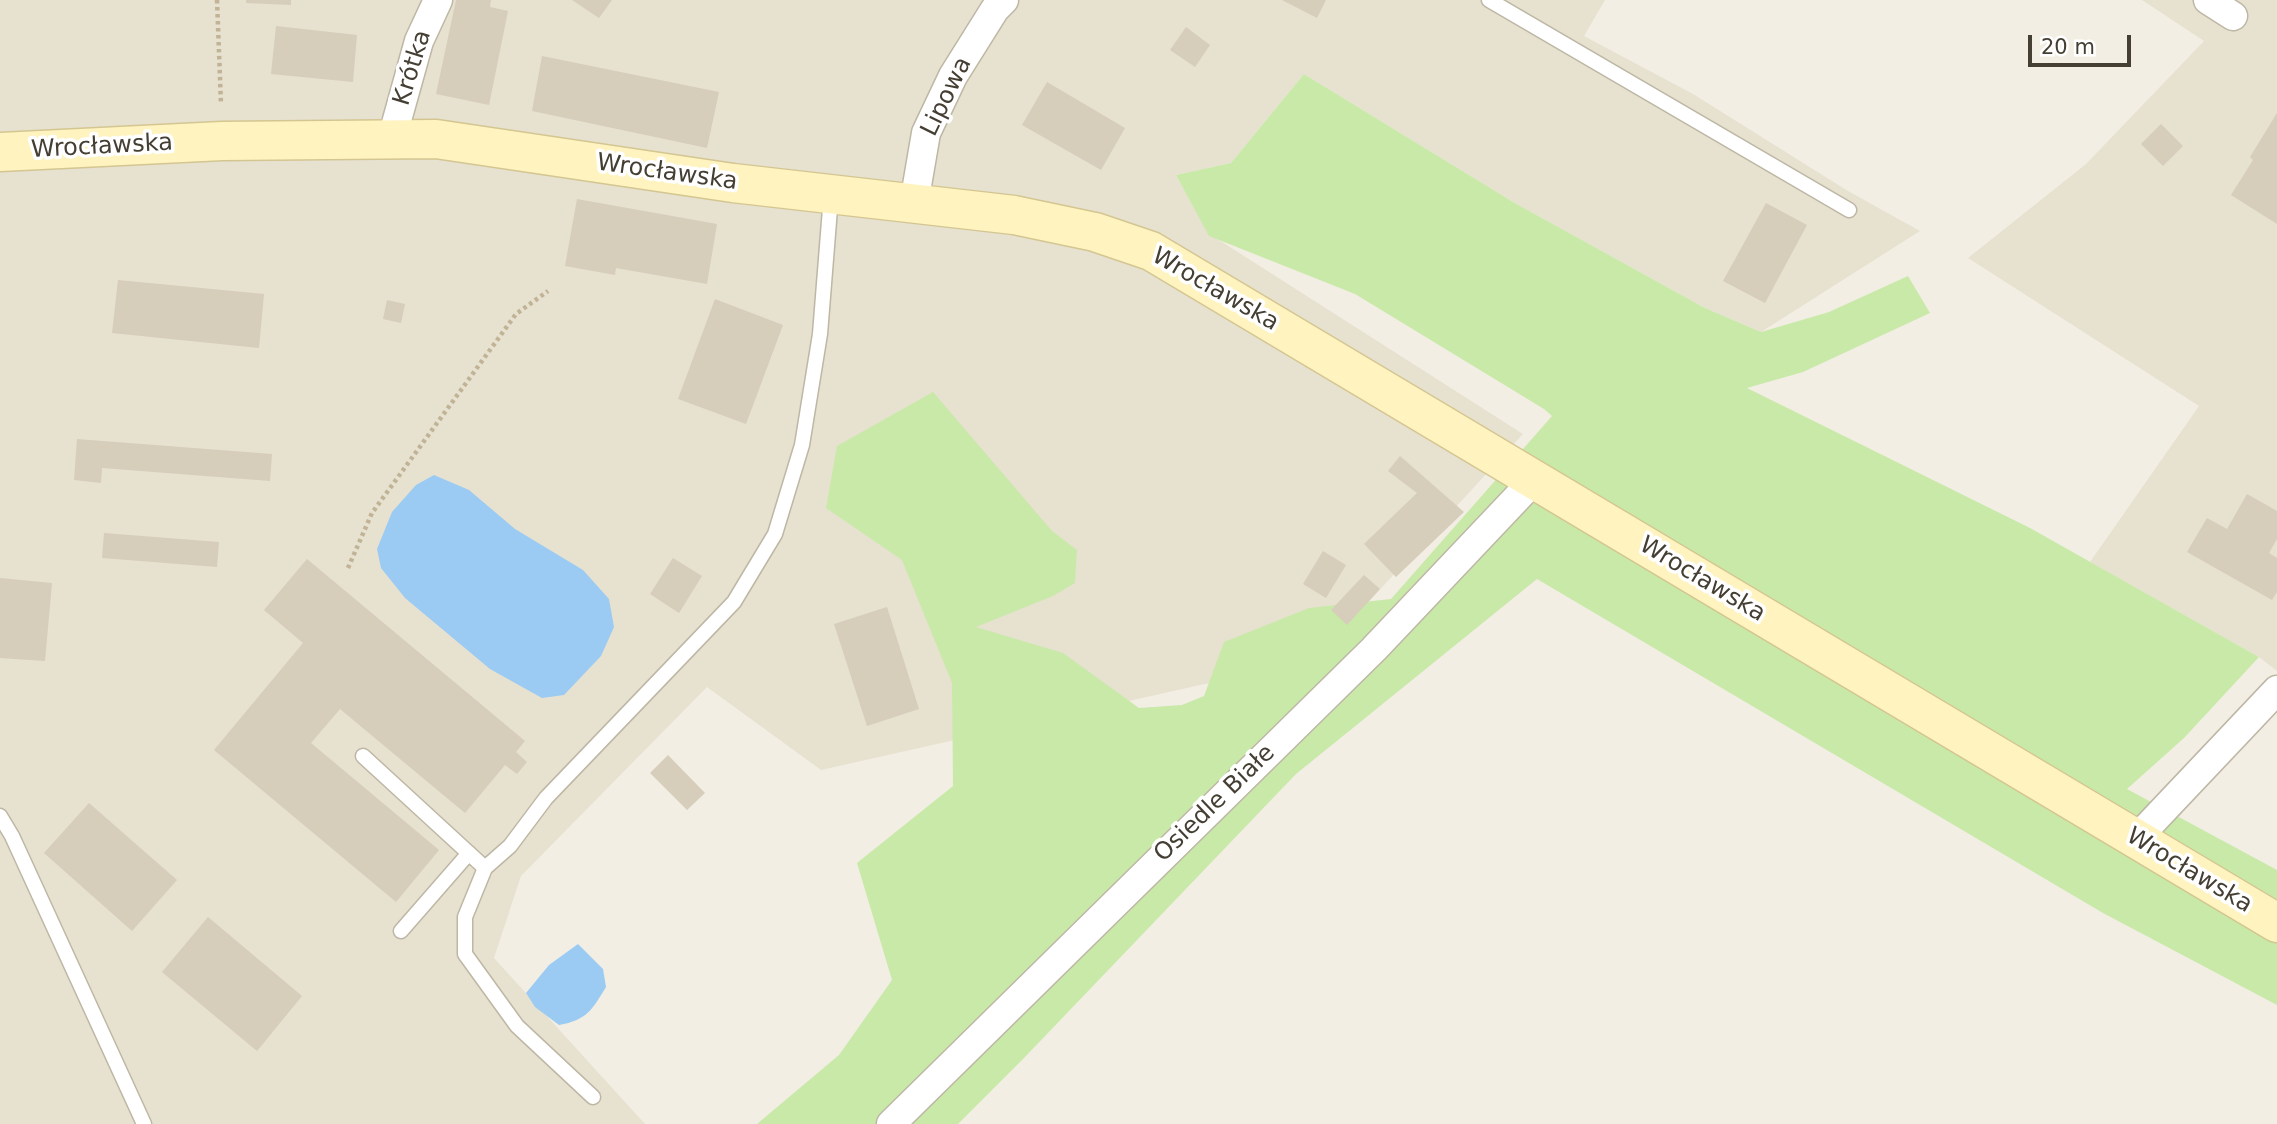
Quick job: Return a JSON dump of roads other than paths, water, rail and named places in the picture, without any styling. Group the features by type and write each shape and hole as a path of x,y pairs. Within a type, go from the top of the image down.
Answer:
{"street":[{"name":"Krótka","path":"392,138 419,41 438,0"},
{"name":"Lipowa","path":"914,204 926,133 953,76 995,9 1004,0"},
{"path":"2208,0 2233,16"},
{"name":"Wrocławska","path":"0,152 222,141 436,139 733,183 1014,215 1095,232 1151,251 2277,923"},
{"name":"Osiedle Białe","path":"891,1124 1374,649 1534,480"},
{"path":"2136,839 2277,690"}],"lane":[{"path":"1489,0 1849,210"},
{"path":"593,1097 517,1026 465,954 465,917 485,868 510,846 546,798 734,602 775,534 802,445 818,346 831,194"},
{"path":"363,756 485,868"},
{"path":"0,816 12,836 144,1124"},
{"path":"401,931 469,853"}],"water":[{"path":"434,475 469,490 515,529 583,570 609,599 614,627 601,656 564,695 542,698 490,669 405,598 381,568 377,549 392,512 416,485"},
{"path":"578,944 603,969 606,987 588,1013 559,1025 535,1007 526,993 549,965"}]}
